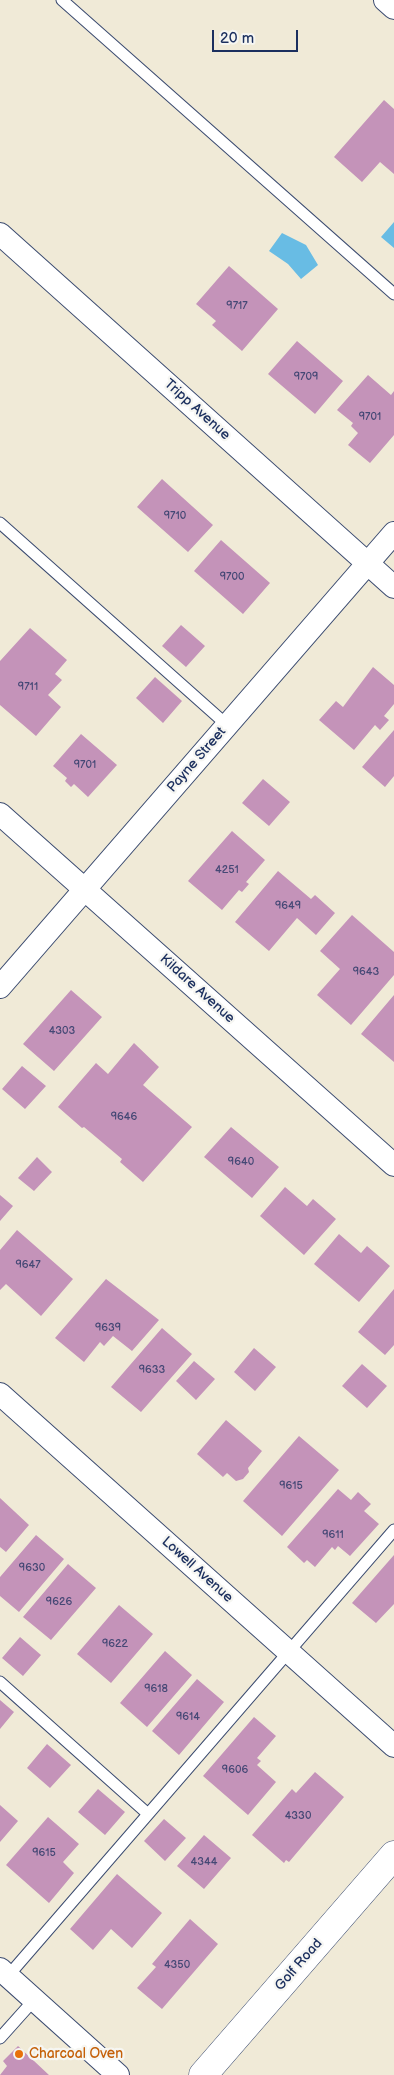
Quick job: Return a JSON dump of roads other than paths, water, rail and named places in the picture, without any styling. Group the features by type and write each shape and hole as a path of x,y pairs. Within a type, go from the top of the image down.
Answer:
{"main road":[{"name":"Golf Road","path":"203,2075 394,1856"}],"street":[{"path":"385,0 394,8"},
{"name":"Tripp Avenue","path":"0,234 394,586"},
{"name":"Payne Street","path":"0,987 394,533"},
{"name":"Kildare Avenue","path":"0,814 394,1166"},
{"name":"Lowell Avenue","path":"0,1394 394,1746"},
{"path":"2,1972 118,2075"}],"lane":[{"path":"62,0 394,294"},
{"path":"0,523 227,725"},
{"path":"2,1972 148,1814 394,1530"},
{"path":"0,1682 148,1814"},
{"path":"0,2038 34,2000"}],"water":[{"path":"394,222 394,248 381,237"},
{"path":"282,233 306,245 318,265 301,279 288,264 269,251"}],"place":[{"name":"Charcoal Oven","path":"19,2054"}]}
